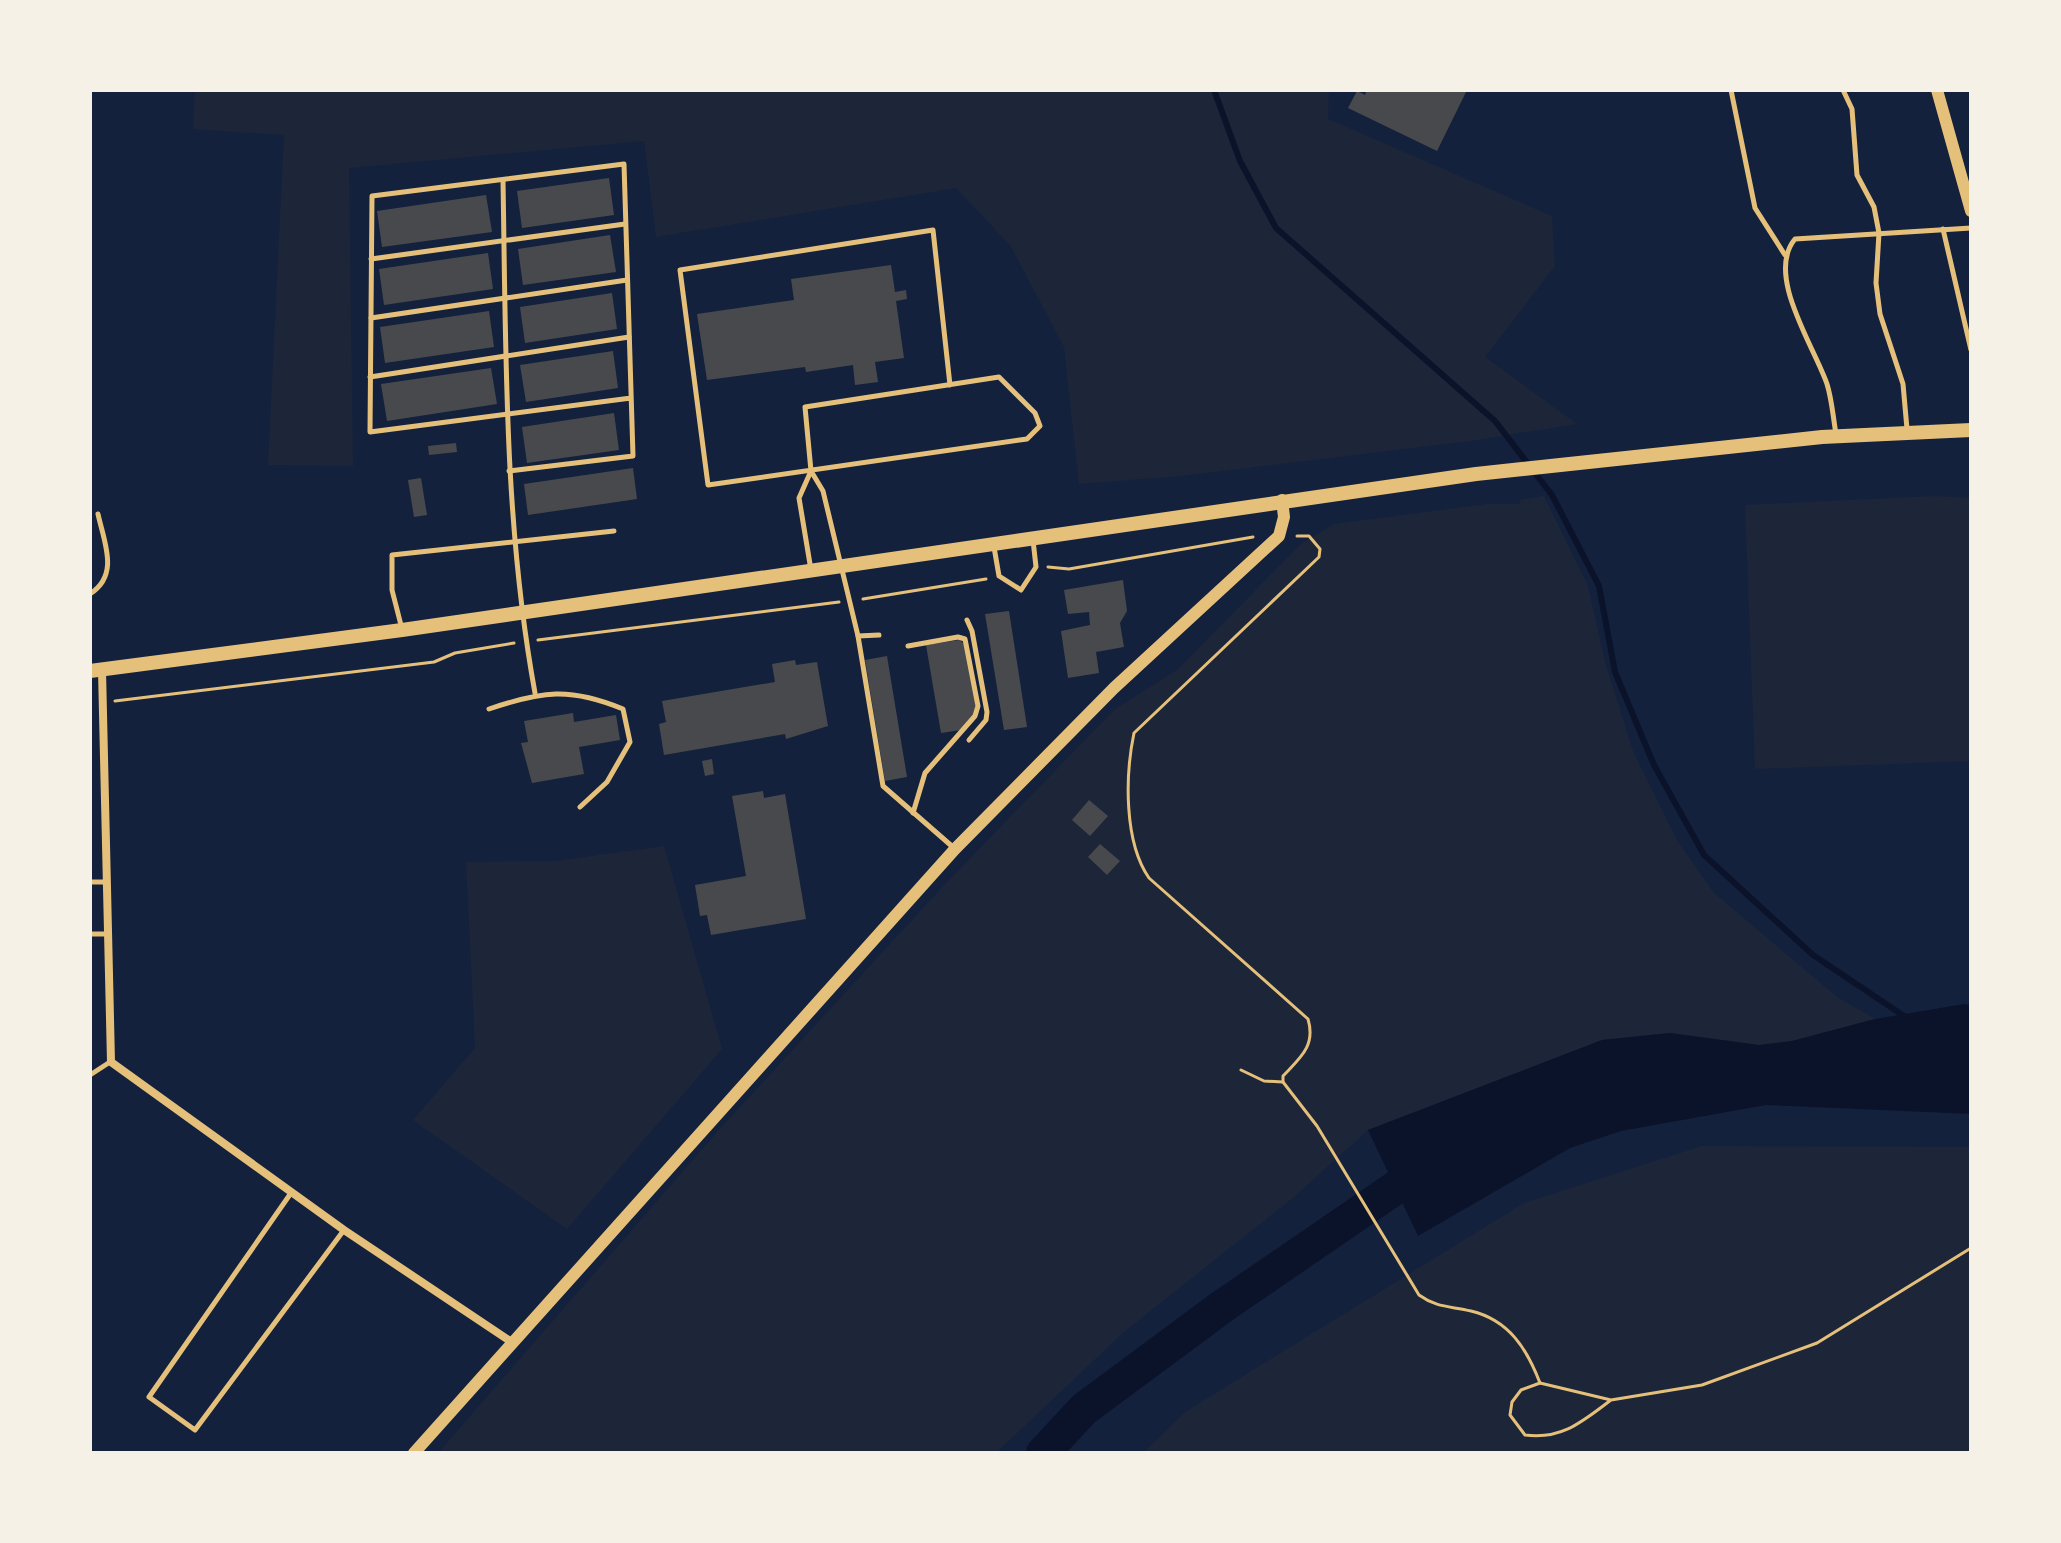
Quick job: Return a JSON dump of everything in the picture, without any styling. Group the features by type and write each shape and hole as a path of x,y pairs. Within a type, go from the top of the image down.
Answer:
{"main road":[{"path":"93,671 402,630 1476,474 1836,436 1971,430"}],"street":[{"path":"1937,90 1971,211"},
{"path":"414,1453 510,1341 955,849 1114,688 1279,536 1282,500"},
{"path":"93,671 103,702 111,1062 344,1230 510,1341"}],"lane":[{"path":"1731,90 1755,208 1785,255 1788,292 1828,388 1836,436"},
{"path":"1843,90 1852,109 1857,175 1874,207 1879,233 1876,283 1880,314 1903,384 1907,431"},
{"path":"509,471 633,456 624,164 372,196 370,432 631,398"},
{"path":"503,180 509,471 521,611 535,693"},
{"path":"371,259 504,238 625,224"},
{"path":"1785,255 1795,239 1971,228"},
{"path":"1943,229 1971,350"},
{"path":"950,385 933,230 680,270 708,485 811,471 1027,439 1040,426 1035,413 999,377 950,385 805,407 811,471 823,491 838,566 858,636 883,786 955,849"},
{"path":"371,318 627,280"},
{"path":"370,377 629,337"},
{"path":"811,471 799,498 811,570"},
{"path":"90,594 104,582 109,570 98,514"},
{"path":"402,630 392,590 392,555 614,531"},
{"path":"993,543 999,576 1021,590 1036,567 1033,538"},
{"path":"967,620 987,712 986,720 969,740"},
{"path":"858,636 879,635"},
{"path":"908,646 958,637 965,639 978,706 975,716 925,773 913,813"},
{"path":"489,709 535,693 593,697 623,709 630,742 607,782 580,807"},
{"path":"90,882 105,882"},
{"path":"90,934 107,934"},
{"path":"90,1075 111,1062"},
{"path":"292,1192 149,1397 195,1430 344,1230"}],"path":[{"path":"1309,536 1320,549 1319,557 1141,725 1132,742 1130,824 1133,849 1149,878 1308,1019 1312,1037 1309,1047 1283,1076 1283,1082 1317,1126 1419,1295 1437,1307 1472,1311 1504,1324 1530,1355 1540,1383"},
{"path":"1036,567 1069,569 1251,537"},
{"path":"103,702 434,662 455,653 526,642 849,601 999,576"},
{"path":"1241,1070 1264,1081 1283,1082"},
{"path":"1611,1400 1573,1429 1545,1438 1525,1435 1510,1415 1512,1402 1521,1390 1540,1383 1611,1400 1702,1385 1817,1343 1971,1248"}],"shaded area":[{"path":"195,90 1329,90 1328,119 1552,216 1555,266 1485,357 1577,424 1470,441 1181,476 1079,484 1064,347 1010,245 956,188 656,237 644,141 349,168 353,466 268,465 284,135 193,129"},
{"path":"1544,496 1588,586 1605,662 1633,751 1678,842 1714,893 1837,997 1875,1019 1792,1041 1759,1045 1670,1033 1602,1040 1368,1130 1294,1197 1125,1331 996,1453 438,1453 718,1131 946,883 1115,709 1177,670 1301,544 1334,524 1486,504 1520,504 1519,500"},
{"path":"1935,496 1971,498 1971,761 1755,769 1745,505"},
{"path":"664,846 722,1049 567,1229 413,1120 475,1048 466,862 556,861"},
{"path":"1971,1005 1971,1114 1766,1105 1621,1131 1570,1148 1418,1236 1368,1130 1602,1040 1670,1033 1759,1045 1792,1041 1875,1019"},
{"path":"1702,1146 1971,1147 1971,1453 1143,1453 1185,1412 1524,1203"}],"building":[{"path":"1367,90 1467,90 1437,151 1348,108 1357,91 1365,95"},
{"path":"609,178 614,215 522,228 517,191"},
{"path":"486,195 492,232 382,247 377,211"},
{"path":"610,235 616,272 523,285 518,249"},
{"path":"488,253 493,289 384,305 379,269"},
{"path":"891,265 895,292 906,290 907,299 896,301 904,358 875,362 878,382 855,385 853,365 806,372 805,367 707,380 697,314 794,300 791,279"},
{"path":"612,293 617,329 525,343 520,307"},
{"path":"489,311 494,347 385,363 380,327"},
{"path":"613,351 618,388 526,402 520,365"},
{"path":"491,368 497,404 387,421 381,384"},
{"path":"614,413 619,450 527,463 522,427"},
{"path":"456,443 457,452 429,455 428,446"},
{"path":"633,468 637,499 528,515 524,484"},
{"path":"421,478 427,515 414,517 408,480"},
{"path":"1123,580 1127,611 1120,623 1124,647 1096,652 1099,673 1068,678 1061,631 1090,625 1089,612 1068,614 1064,590"},
{"path":"1009,611 1027,727 1004,730 985,614"},
{"path":"959,640 966,645 977,711 961,730 941,733 926,645"},
{"path":"887,656 907,777 885,781 865,660"},
{"path":"795,660 796,665 817,662 828,726 786,739 785,734 664,755 659,724 666,722 662,701 775,682 772,664"},
{"path":"573,713 574,722 616,715 620,740 579,747 584,774 532,783 521,743 528,742 524,721"},
{"path":"712,759 714,774 705,776 702,761"},
{"path":"763,791 764,798 785,794 806,919 711,935 707,915 700,916 695,885 746,876 732,796"},
{"path":"1089,800 1108,816 1090,836 1072,820"},
{"path":"1100,844 1120,861 1107,875 1088,857"}],"waterway":[{"path":"1214,90 1240,161 1276,228 1495,421 1552,495 1599,586 1615,672 1654,765 1704,855 1813,955 1907,1018"},
{"path":"1043,1453 1084,1409 1223,1306 1433,1162"}]}
